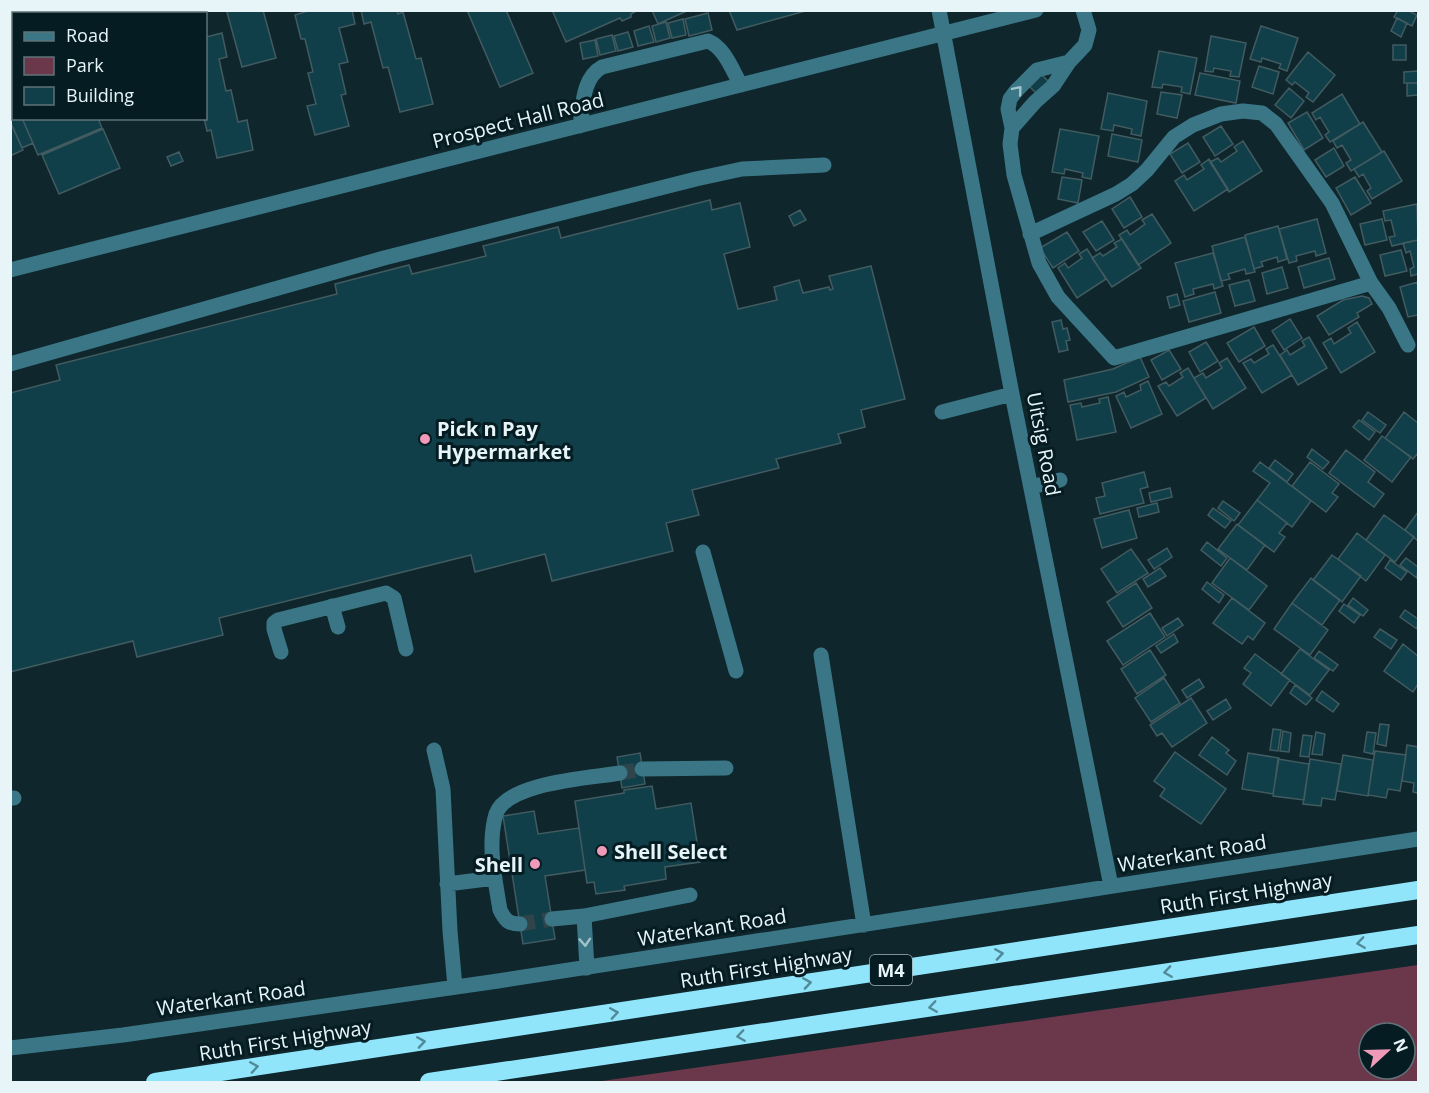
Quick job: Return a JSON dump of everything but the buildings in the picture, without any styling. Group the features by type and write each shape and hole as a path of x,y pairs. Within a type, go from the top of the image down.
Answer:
{"highway":[{"name":"Ruth First Highway","path":"155,1083 1419,890"},
{"name":"M4","path":"429,1083 1419,935"}],"street":[{"name":"Uitsig Road","path":"939,10 1012,394 1111,886"},
{"name":"Prospect Hall Road","path":"10,270 1036,10"},
{"path":"1012,128 1053,86 1069,62 1085,45 1089,30 1083,10"},
{"path":"580,126 586,86 594,72 676,49 708,41 716,44 741,85"},
{"path":"1069,62 1037,70 1010,99 1008,109 1012,128 1010,144 1013,168 1039,263 1058,297 1114,358 1371,283"},
{"path":"1030,234 1116,194 1131,184 1147,170 1174,137 1193,125 1221,114 1253,111 1262,113 1276,124 1332,203 1371,283 1389,308 1408,345"},
{"path":"10,364 384,258 696,179 741,169 824,165"},
{"path":"942,412 1012,394"},
{"path":"1031,487 1060,480"},
{"path":"703,552 736,671"},
{"path":"281,652 274,629 274,623 278,620 379,594 394,598 406,649"},
{"path":"332,606 338,627"},
{"path":"821,655 864,925"},
{"path":"434,750 443,789 455,987"},
{"path":"642,769 726,768"},
{"path":"520,924 510,924 504,919 500,910 492,841 497,811 514,795 533,787 620,773"},
{"name":"Waterkant Road","path":"10,1048 123,1035 587,968 1419,840"},
{"path":"447,884 495,878"},
{"path":"552,919 584,916 690,895"},
{"path":"584,916 587,968"}],"green space":[{"path":"1418,965 1418,1082 595,1082"}],"tunnel":[{"path":"620,773 642,769"},
{"path":"520,924 552,919"}],"place":[{"name":"Pick n Pay Hypermarket","path":"425,439"},
{"name":"Shell Select","path":"602,851"},
{"name":"Shell","path":"535,864"}]}
